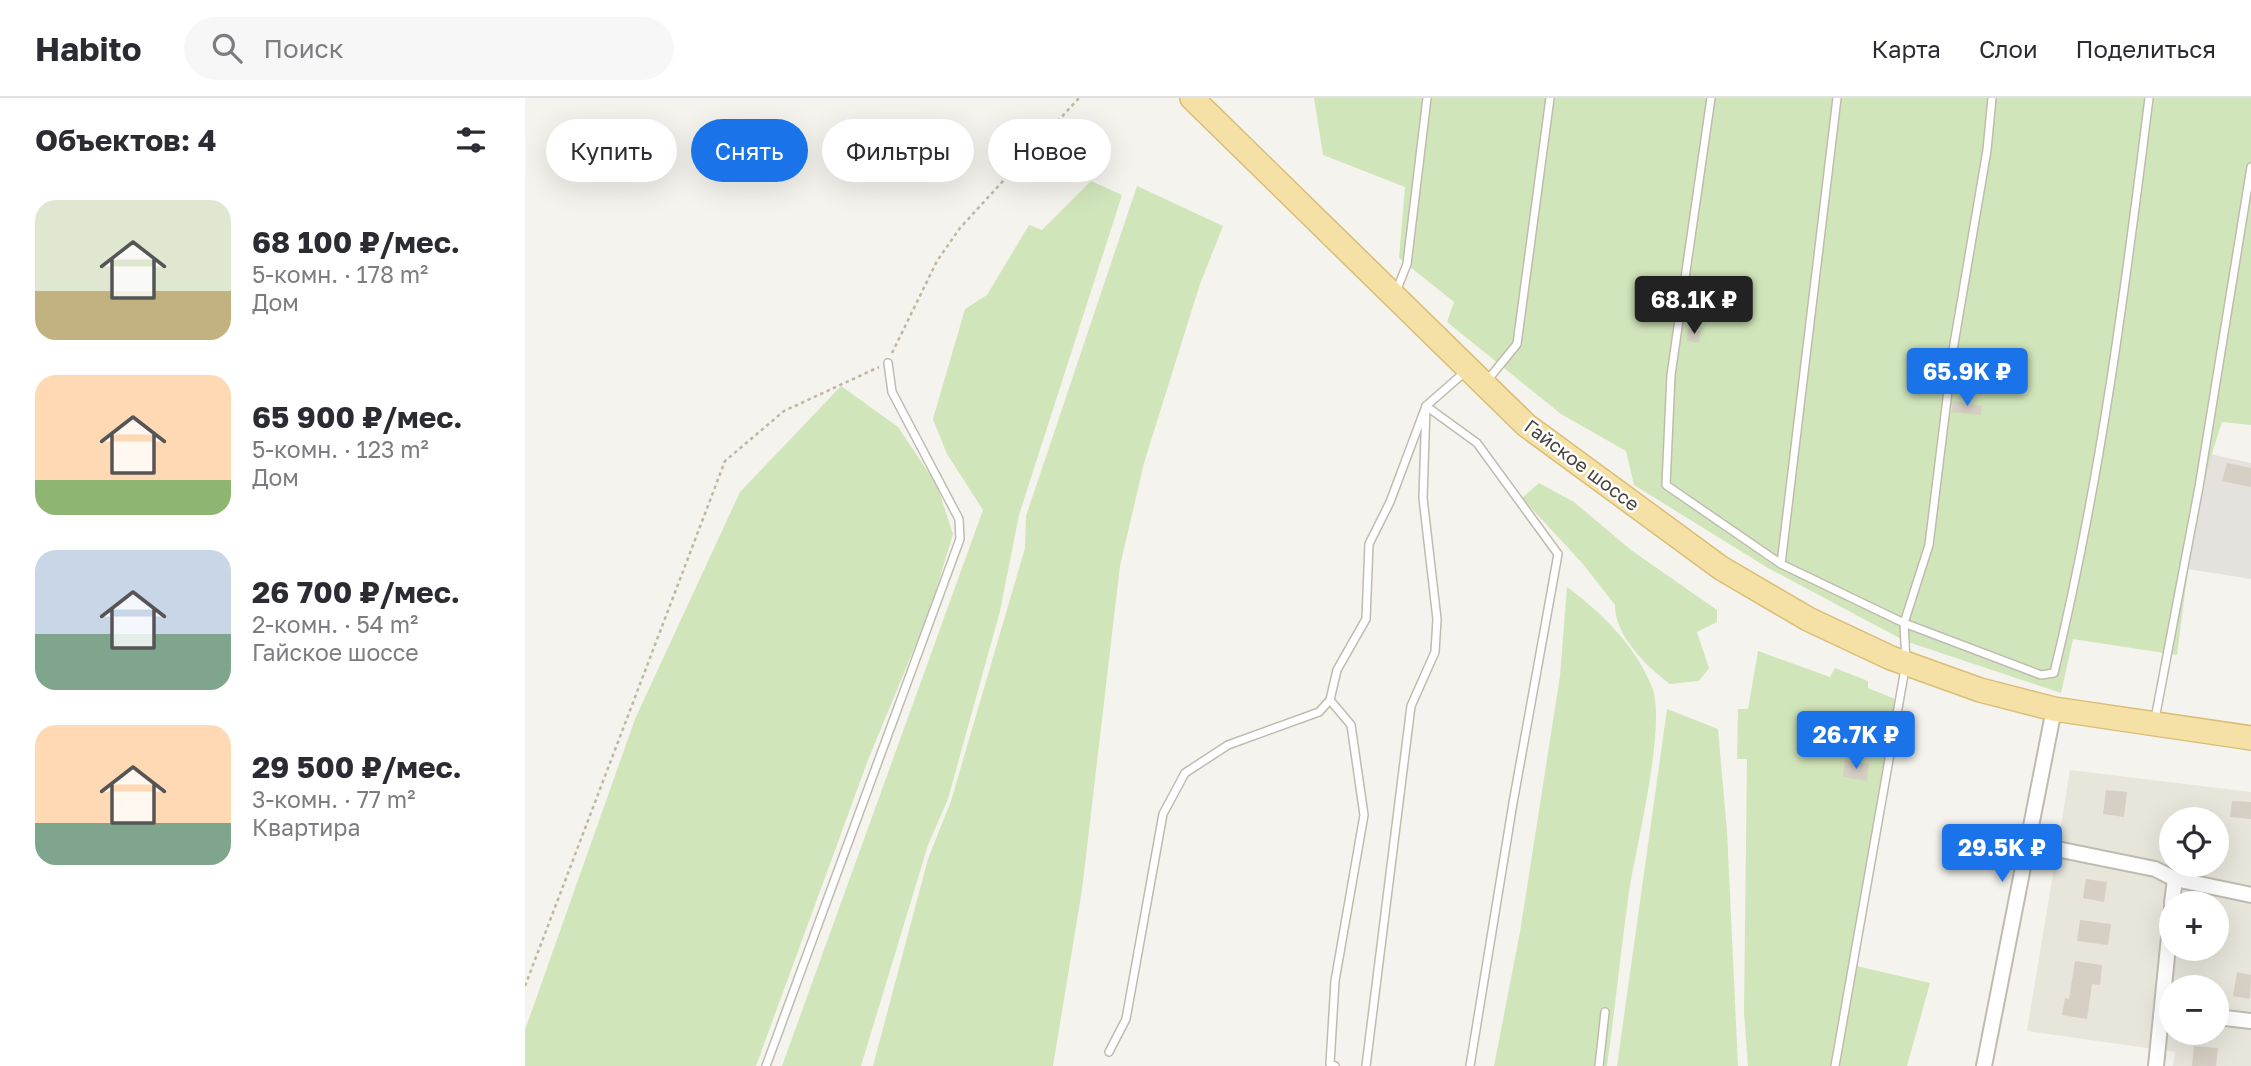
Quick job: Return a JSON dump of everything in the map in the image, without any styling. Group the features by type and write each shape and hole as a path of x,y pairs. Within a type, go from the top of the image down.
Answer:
{"main road":[{"name":"Гайское шоссе","path":"1192,98 1526,425 1721,568 1808,619 1906,663 1980,690 2054,709 2251,738"}],"street":[{"path":"1984,1066 2054,709"},
{"path":"2027,844 2155,869 2175,879 2251,895"},
{"path":"2174,891 2175,879"},
{"path":"2229,1018 2251,1021"},
{"path":"2156,1066 2160,1045"}],"lane":[{"path":"1394,296 1407,264 1427,98"},
{"path":"1109,1052 1126,1019 1163,814 1185,773 1228,745 1319,712 1330,700 1337,670 1366,619 1370,544 1390,502 1426,406 1477,377 1517,344 1550,98"},
{"path":"1711,98 1671,374 1666,485 1781,564 1903,623 2041,675 2054,673 2078,573 2119,330 2149,98"},
{"path":"1781,564 1837,98"},
{"path":"1835,1066 1906,663 1903,623 1930,545 1954,350 1987,150 1991,98"},
{"path":"2154,724 2199,487 2251,167"},
{"path":"766,1066 960,539 959,519 892,392 888,363"},
{"path":"1366,1066 1411,706 1435,652 1437,619 1423,498 1426,406"},
{"path":"1426,406 1478,443 1558,554 1513,803 1470,1066"},
{"path":"1330,700 1351,725 1364,815 1335,981 1331,1065"},
{"path":"1599,1066 1605,1012"}],"path":[{"path":"525,986 725,461 783,411 888,363 937,261 960,228 1079,98"}],"shaded area":[{"path":"2210,454 2251,463 2251,579 2188,569"},
{"path":"2070,770 2251,792 2251,1066 2173,1066 2175,1052 2027,1031"}],"green space":[{"path":"1314,98 2251,98 2251,425 2222,422 2199,508 2177,655 2073,639 2061,693 1905,641 1768,568 1634,485 1626,451 1561,414 1447,322 1454,302 1399,258 1405,187 1323,155"},
{"path":"1090,182 1122,195 1019,515 1000,611 948,799 928,845 861,1066 782,1066 983,510 947,454 933,419 965,309 987,295 1029,225 1042,230"},
{"path":"1137,186 1223,226 1200,284 1144,463 1120,566 1082,890 1053,1066 873,1066 928,859 951,801 1025,548 1026,516"},
{"path":"841,386 898,427 937,485 953,534 930,610 868,760 756,1066 525,1066 525,1030 635,719 740,492"},
{"path":"1539,483 1574,502 1631,550 1717,610 1717,622 1697,632 1709,668 1699,681 1670,684 1634,650 1620,628 1615,605 1583,564 1522,498"},
{"path":"1567,587 1605,619 1627,644 1645,672 1656,705 1649,786 1629,892 1607,1066 1494,1066 1520,932 1560,676"},
{"path":"1758,651 1830,677 1835,668 1868,681 1868,688 1895,699 1852,965 1930,983 1907,1066 1748,1066 1744,1012 1747,759 1737,759 1738,709 1748,709"},
{"path":"1667,709 1718,729 1727,831 1738,1066 1617,1066"}],"building":[{"path":"1688,329 1701,331 1699,343 1687,341"},
{"path":"1953,401 1982,406 1981,415 1952,412"},
{"path":"2227,463 2251,468 2251,487 2222,481"},
{"path":"1845,760 1869,764 1867,781 1843,777"},
{"path":"2106,790 2127,792 2124,817 2103,814"},
{"path":"2232,801 2251,802 2251,819 2230,817"},
{"path":"2086,879 2107,882 2104,902 2083,898"},
{"path":"2080,920 2111,924 2108,945 2077,941"},
{"path":"2075,961 2102,965 2100,985 2092,984 2087,1019 2062,1015 2065,998 2069,999"},
{"path":"2237,972 2251,975 2250,999 2233,996"},
{"path":"2194,1046 2218,1048 2216,1066 2192,1066"}]}
